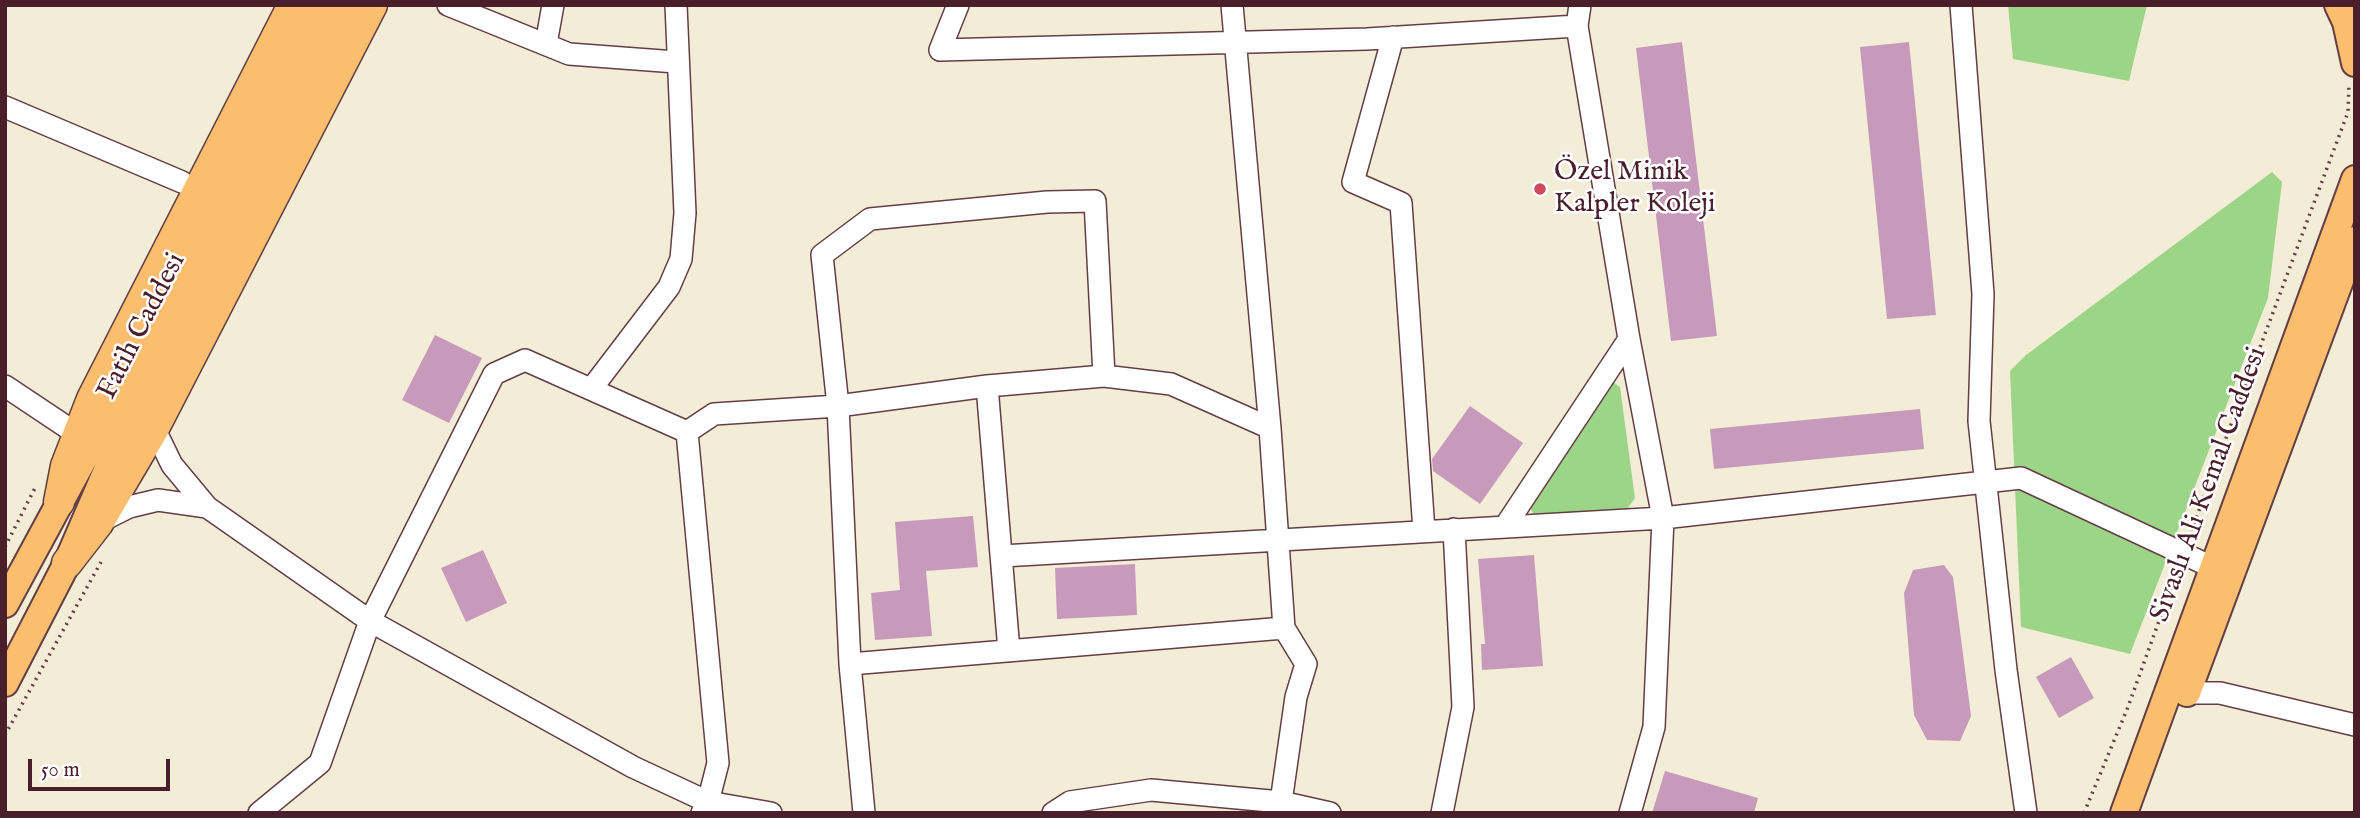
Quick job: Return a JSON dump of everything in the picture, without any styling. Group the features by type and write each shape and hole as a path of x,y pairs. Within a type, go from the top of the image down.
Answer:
{"highway":[{"path":"60,502 76,434 293,5"},
{"path":"67,563 98,523 153,428 372,5"}],"main road":[{"name":"Fatih Caddesi","path":"5,604 215,216 322,5"},
{"name":"Fatih Caddesi","path":"5,683 67,563 118,445 346,5"},
{"path":"2338,5 2346,22 2352,69"},
{"name":"Sivaslı Ali Kemal Caddesi","path":"2124,813 2355,179"},
{"name":"Sivaslı Ali Kemal Caddesi","path":"2143,813 2355,240"}],"street":[{"path":"449,5 569,54 676,62"},
{"path":"546,44 553,5"},
{"path":"592,388 669,288 681,259 684,213 676,62 676,5"},
{"path":"958,5 940,50 1393,37 1578,15 1629,340 1663,518 1654,727 1630,813"},
{"path":"1232,5 1270,428 1284,628 1306,664 1296,697 1281,802"},
{"path":"1961,5 1983,294 1979,421 2006,670 2026,813"},
{"path":"1393,37 1353,182 1401,203 1424,531"},
{"path":"5,107 182,183"},
{"path":"864,813 850,664 838,406 822,255 870,219 1047,202 1094,201 1104,376"},
{"path":"1506,525 1629,340"},
{"path":"259,813 320,763 370,621 494,374 525,360 687,432"},
{"path":"687,432 714,414 838,406 987,386 1104,376 1171,384 1270,428"},
{"path":"5,386 76,434"},
{"path":"987,386 1009,651"},
{"path":"153,428 172,465 207,507 370,621 705,807 771,813"},
{"path":"687,432 718,763 705,807"},
{"path":"1002,556 1663,518 2021,478 2214,568"},
{"path":"98,523 129,507 158,500 207,507"},
{"path":"1442,813 1463,707 1454,529"},
{"path":"850,664 1284,628"},
{"path":"2187,693 2220,693 2355,724"},
{"path":"1053,813 1070,802 1151,790 1281,802 1330,813"}],"path":[{"path":"2084,813 2128,708 2348,112 2352,69"},
{"path":"5,735 105,555"}],"green space":[{"path":"2008,5 2147,5 2129,81 2013,59"},
{"path":"2272,172 2282,182 2268,298 2130,654 2021,627 2010,371 2026,355"},
{"path":"1610,380 1620,387 1635,498 1625,512 1534,515 1527,502"}],"building":[{"path":"1682,42 1717,336 1671,341 1636,48"},
{"path":"1909,42 1936,315 1887,319 1860,47"},
{"path":"435,335 482,358 449,423 402,400"},
{"path":"1470,406 1523,443 1480,504 1433,471 1432,459"},
{"path":"1920,409 1924,449 1714,469 1710,429"},
{"path":"973,516 978,567 926,571 932,636 875,640 871,593 900,590 895,522"},
{"path":"483,550 507,603 466,622 441,568"},
{"path":"1534,555 1543,666 1482,670 1481,644 1485,644 1478,559"},
{"path":"1135,564 1137,615 1057,619 1055,568"},
{"path":"1944,565 1953,577 1971,716 1960,741 1927,740 1914,715 1904,593 1913,570"},
{"path":"2071,657 2094,698 2059,718 2036,677"},
{"path":"1665,771 1758,798 1754,813 1652,813"}],"place":[{"name":"Özel Minik Kalpler Koleji","path":"1540,189"}]}
